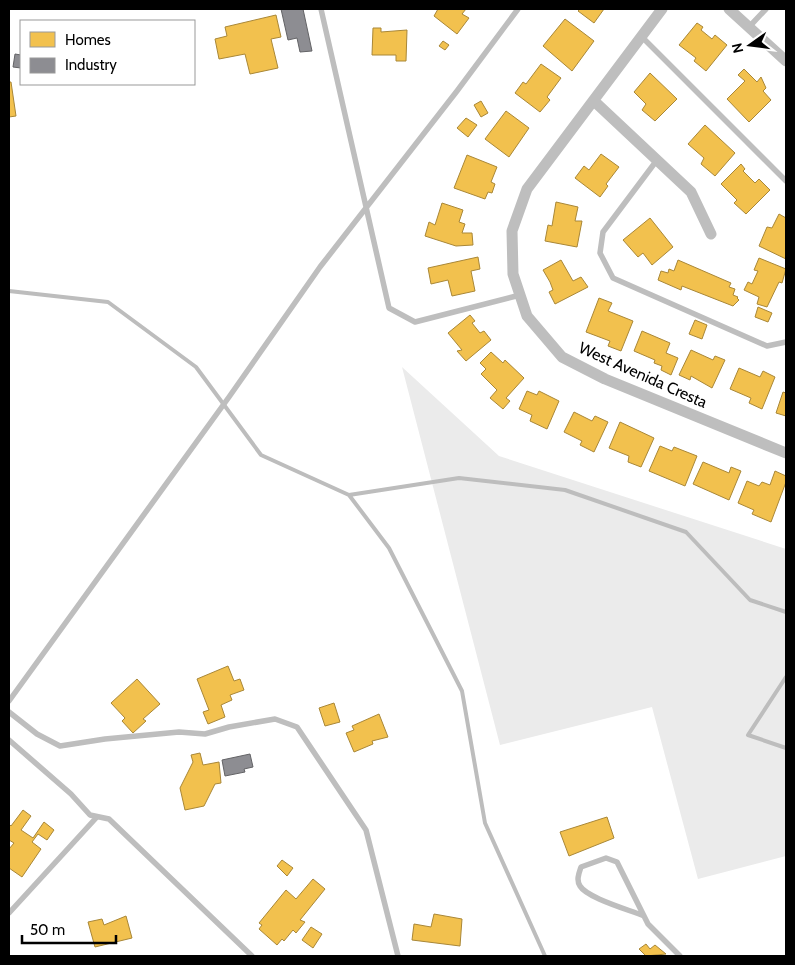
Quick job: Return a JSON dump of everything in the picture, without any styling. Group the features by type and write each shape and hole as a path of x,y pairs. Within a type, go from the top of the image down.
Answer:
{"street":[{"name":"West Avenida Cresta","path":"662,9 527,189 512,231 513,274 527,316 562,357 605,379 786,454"},
{"path":"729,9 786,61"},
{"path":"594,101 691,192 711,234"}],"lane":[{"path":"321,9 389,308 416,322 520,295"},
{"path":"9,701 229,397 320,267 518,9"},
{"path":"749,27 766,9"},
{"path":"642,36 786,181"},
{"path":"657,160 603,232 600,253 613,278 767,346 786,342"},
{"path":"9,712 37,734 60,746 105,739 179,732 205,734 229,727 275,719 297,727 366,830 398,956"},
{"path":"9,740 71,794 90,815 96,818 109,819 252,956"},
{"path":"9,913 96,818"},
{"path":"644,916 591,895 580,886 578,877 581,867 606,858 617,862 644,916 648,924 680,956"}],"shaded area":[{"path":"402,367 499,456 786,549 786,856 698,879 652,707 500,745"}],"building: Homes":[{"path":"438,9 466,9 462,14 469,18 457,34 434,16"},
{"path":"580,9 604,9 594,23 578,11"},
{"path":"276,15 281,37 271,39 278,68 250,74 245,54 219,59 215,39 227,36 225,27"},
{"path":"565,19 594,41 572,71 543,46"},
{"path":"697,23 703,27 701,30 712,39 715,35 727,45 706,71 694,61 696,58 679,45"},
{"path":"373,28 381,28 381,32 407,30 406,61 396,61 396,55 372,55"},
{"path":"443,41 449,45 445,50 439,46"},
{"path":"541,64 561,78 547,97 550,100 540,112 515,93 523,82 526,84"},
{"path":"744,69 757,82 761,77 766,88 763,91 771,100 749,122 727,99 745,81 738,75"},
{"path":"650,73 677,99 655,121 642,110 646,104 634,92"},
{"path":"9,82 11,82 16,116 9,117"},
{"path":"481,101 488,113 481,117 474,105"},
{"path":"506,111 529,128 509,157 485,139"},
{"path":"466,118 477,125 468,137 457,128"},
{"path":"705,125 735,153 715,176 701,164 704,158 688,144"},
{"path":"601,154 619,167 606,184 608,186 600,197 575,178 584,166 589,170"},
{"path":"467,155 497,167 491,182 495,184 492,193 488,192 485,199 454,188"},
{"path":"741,164 745,169 743,171 755,183 759,179 770,190 746,214 734,203 737,200 721,184"},
{"path":"556,202 578,207 575,221 582,221 577,247 545,241 548,225 552,226"},
{"path":"442,203 463,210 459,222 465,224 462,233 472,233 473,245 456,246 425,236 429,222 435,225"},
{"path":"779,214 786,218 786,259 759,246 767,227 772,228"},
{"path":"650,218 673,247 652,265 643,253 638,257 623,240"},
{"path":"478,257 480,269 471,271 475,291 452,296 448,280 431,284 428,268"},
{"path":"759,258 786,269 782,283 779,282 767,307 757,304 759,297 744,290 748,282 752,284 758,271 754,270"},
{"path":"561,260 573,281 581,277 588,287 555,304 549,292 553,290 543,270"},
{"path":"678,260 731,283 729,287 735,289 733,295 738,297 739,300 733,306 682,286 681,290 658,280 661,271 668,273 669,269 674,271"},
{"path":"599,298 612,303 608,311 633,321 621,351 608,346 610,341 586,332"},
{"path":"758,307 772,313 768,322 755,317"},
{"path":"470,315 475,321 472,323 480,333 484,331 491,340 466,361 457,351 462,350 448,333"},
{"path":"695,320 707,325 702,339 689,334"},
{"path":"642,331 670,343 666,353 678,358 671,375 661,370 662,366 654,363 655,360 634,351"},
{"path":"691,350 713,360 715,356 725,360 712,388 691,376 690,380 679,375"},
{"path":"491,352 503,363 505,360 524,378 506,398 510,401 503,409 490,398 497,390 481,374 486,369 480,363"},
{"path":"739,368 760,377 763,371 775,377 762,409 749,403 751,398 730,389"},
{"path":"527,391 537,395 539,391 559,401 547,429 530,421 532,415 519,409"},
{"path":"783,392 786,393 786,416 776,413"},
{"path":"574,412 592,421 595,416 608,422 594,452 580,445 582,441 564,432"},
{"path":"620,422 654,438 641,467 628,462 629,456 609,448"},
{"path":"660,446 672,451 674,447 697,456 685,486 649,471"},
{"path":"703,462 729,473 731,467 741,471 729,500 693,484"},
{"path":"775,471 786,476 786,482 771,522 752,514 754,510 738,503 747,481 759,486 762,482 770,485"},
{"path":"228,666 234,681 240,679 244,690 230,695 232,700 221,705 225,717 208,724 203,712 209,710 197,679"},
{"path":"137,679 160,704 143,719 146,721 133,733 122,721 125,718 111,703"},
{"path":"334,703 340,722 325,726 319,708"},
{"path":"379,714 388,737 372,741 373,744 354,752 346,733 354,730 352,726"},
{"path":"200,753 203,765 219,762 221,783 215,784 204,806 185,810 180,788 193,762 191,755"},
{"path":"23,810 31,816 21,830 33,838 44,822 54,830 47,840 38,834 32,842 41,849 22,877 9,868 9,849 14,843 9,840 9,824 11,826"},
{"path":"607,817 614,838 569,856 560,832"},
{"path":"282,860 293,868 287,876 277,866"},
{"path":"313,879 325,889 300,920 305,922 296,933 293,930 284,941 282,939 277,945 259,929 262,925 259,923 286,890 296,899"},
{"path":"434,914 462,919 460,946 412,940 414,924 431,927"},
{"path":"126,916 132,938 95,947 88,922 102,919 104,925"},
{"path":"311,927 322,934 313,948 302,940"},
{"path":"646,944 650,949 655,945 666,954 646,956 639,949"}],"building: Industry":[{"path":"281,9 303,9 312,51 300,52 297,38 288,40"},
{"path":"15,54 20,55 20,68 13,67"},
{"path":"250,754 253,767 244,769 245,772 225,776 222,760"}],"waterway":[{"path":"9,291 108,302 196,367 261,455 349,495 459,478 565,490 686,532 750,600 786,612"},
{"path":"349,495 389,548 462,691 485,823 545,956"},
{"path":"786,677 748,735 786,748"}]}
